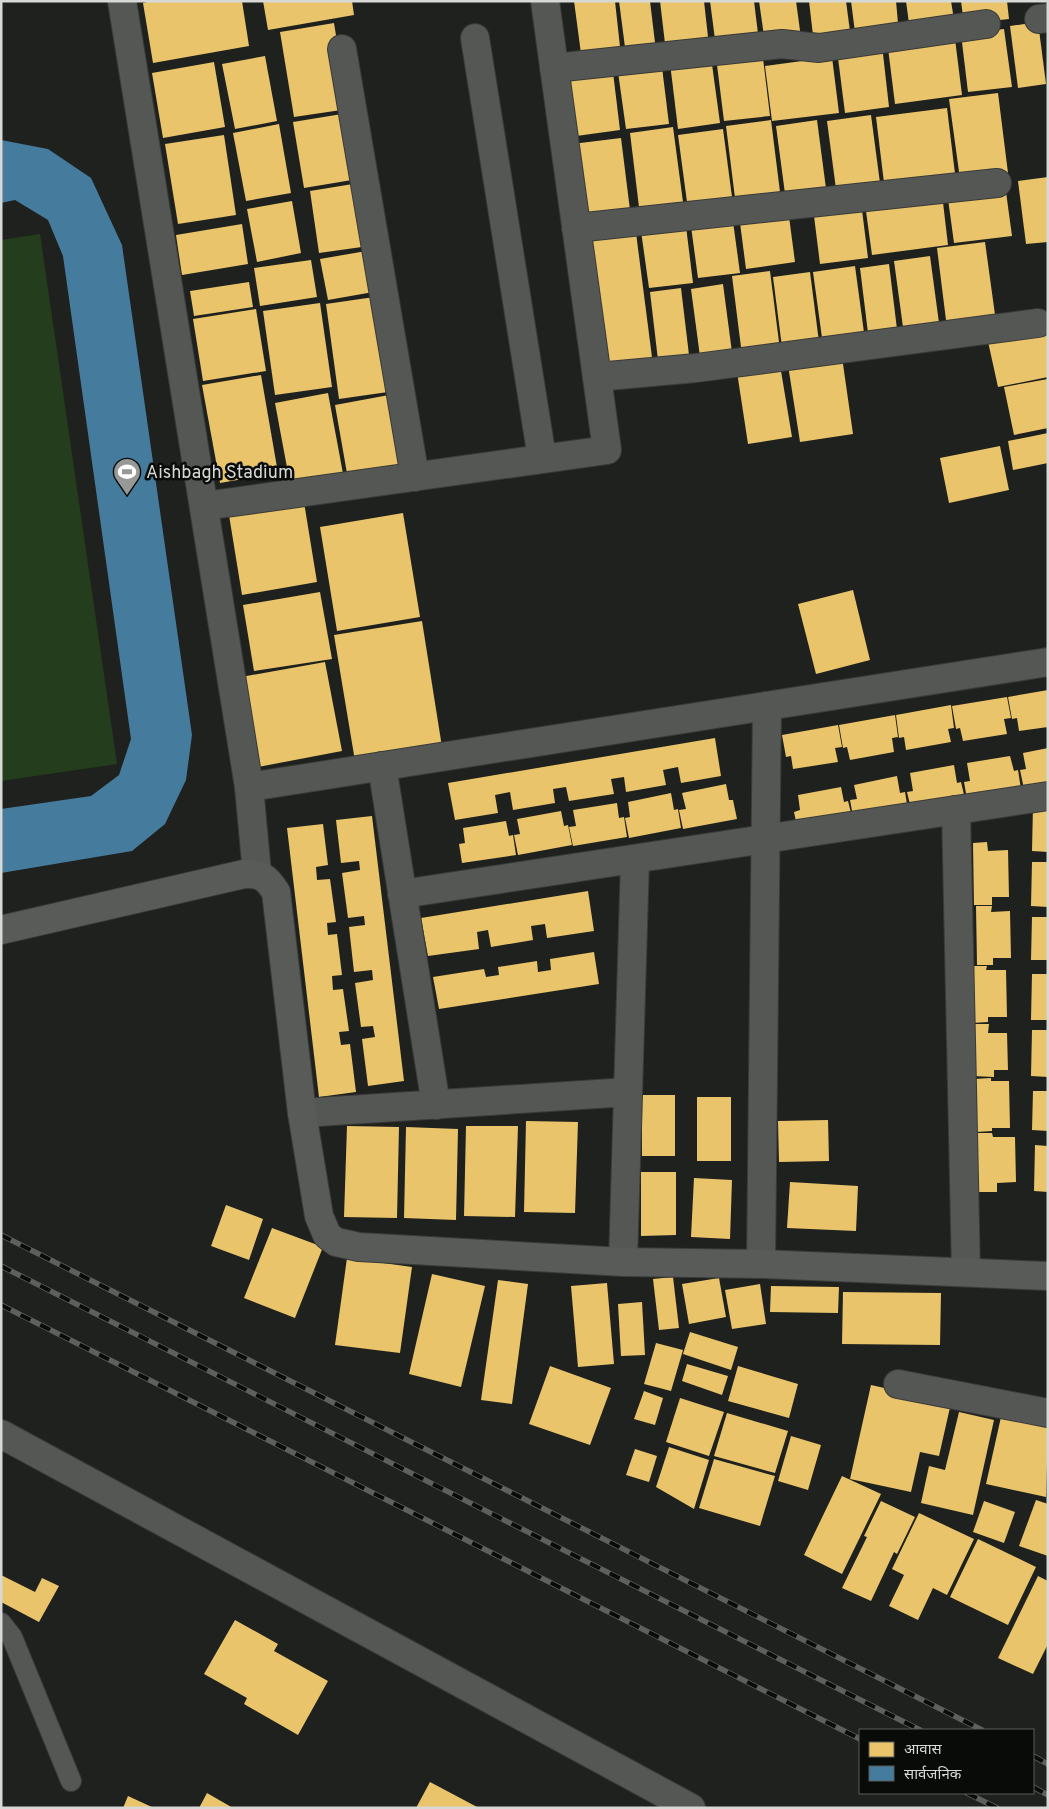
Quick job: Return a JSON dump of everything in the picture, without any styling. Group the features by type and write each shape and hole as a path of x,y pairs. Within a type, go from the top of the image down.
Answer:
{"main road":[{"path":"1,930 244,874 257,873 268,880 276,892 302,1113 319,1216 327,1235 336,1242 360,1247 623,1262 762,1264 1048,1276"}],"street":[{"path":"122,1 249,787 257,873"},
{"path":"204,506 606,450 545,1"},
{"path":"554,68 782,44 819,48 986,24"},
{"path":"475,38 542,458"},
{"path":"342,49 415,477"},
{"path":"576,228 997,183"},
{"path":"596,377 705,366 1038,323"},
{"path":"249,787 1048,662"},
{"path":"762,1264 767,706"},
{"path":"382,766 436,1104"},
{"path":"402,894 1048,796"},
{"path":"956,810 966,1272"},
{"path":"623,1262 634,859"},
{"path":"302,1113 628,1092"},
{"path":"898,1384 1048,1413"},
{"path":"1,1434 692,1808"}],"lane":[{"path":"1,1623 12,1638 71,1781"}],"green space":[{"path":"40,234 117,764 1,781 1,240"}],"building: आवास":[{"path":"151,1 242,1 249,46 153,63 143,3"},
{"path":"263,1 352,1 354,15 268,30"},
{"path":"574,1 615,1 621,56 582,61"},
{"path":"619,1 650,1 656,51 626,55"},
{"path":"660,1 704,1 709,46 666,52"},
{"path":"710,1 754,1 759,42 716,47"},
{"path":"759,1 796,1 801,38 765,43"},
{"path":"809,1 846,1 851,39 814,44"},
{"path":"851,1 896,1 899,34 856,40"},
{"path":"906,1 951,1 955,26 910,31"},
{"path":"961,1 1007,1 1009,19 964,24"},
{"path":"1038,22 1046,84 1018,88 1010,26"},
{"path":"334,23 348,109 294,117 280,32"},
{"path":"1004,29 1012,87 968,92 961,34"},
{"path":"955,39 962,95 895,104 888,48"},
{"path":"882,45 889,107 845,113 837,50"},
{"path":"762,50 770,116 724,121 716,57"},
{"path":"265,56 277,121 235,129 222,64"},
{"path":"711,57 720,123 678,129 670,63"},
{"path":"832,57 839,113 772,121 765,66"},
{"path":"661,59 669,124 626,129 617,65"},
{"path":"214,62 225,127 163,138 152,73"},
{"path":"612,64 620,130 569,137 561,70"},
{"path":"998,93 1008,173 960,179 949,99"},
{"path":"947,108 956,182 885,191 876,117"},
{"path":"348,113 358,179 304,188 293,122"},
{"path":"871,115 880,183 836,189 827,121"},
{"path":"771,120 780,192 735,198 726,126"},
{"path":"817,120 827,196 786,201 776,126"},
{"path":"279,124 291,193 246,201 233,133"},
{"path":"673,127 683,202 639,207 630,133"},
{"path":"723,129 732,197 687,202 678,135"},
{"path":"224,135 236,215 178,224 165,144"},
{"path":"621,138 631,218 582,224 572,144"},
{"path":"1048,177 1048,242 1026,244 1018,181"},
{"path":"359,183 369,246 319,253 310,191"},
{"path":"1006,192 1012,236 954,243 948,199"},
{"path":"942,194 948,245 872,255 865,204"},
{"path":"292,201 301,253 257,262 247,209"},
{"path":"861,202 868,258 820,264 813,208"},
{"path":"788,209 795,262 746,269 739,215"},
{"path":"732,214 740,273 698,278 690,219"},
{"path":"685,218 693,283 649,288 640,224"},
{"path":"242,224 248,264 182,275 176,235"},
{"path":"635,225 653,365 607,370 584,232"},
{"path":"985,242 996,322 947,328 937,248"},
{"path":"372,250 379,291 328,300 320,259"},
{"path":"930,256 939,323 903,327 894,261"},
{"path":"311,260 317,297 260,306 254,268"},
{"path":"889,264 897,329 868,333 860,268"},
{"path":"855,266 865,340 823,345 813,272"},
{"path":"770,271 780,350 742,355 732,276"},
{"path":"810,272 819,342 782,347 773,277"},
{"path":"249,282 253,307 194,316 190,291"},
{"path":"723,284 733,360 701,364 691,289"},
{"path":"681,288 689,355 658,360 650,292"},
{"path":"381,296 395,391 339,399 326,304"},
{"path":"320,303 332,387 275,395 263,311"},
{"path":"256,309 266,371 203,381 193,319"},
{"path":"1048,325 1048,377 998,387 987,337"},
{"path":"842,357 853,434 800,442 788,365"},
{"path":"780,365 792,437 748,444 737,372"},
{"path":"261,375 278,473 220,483 202,385"},
{"path":"1048,379 1048,428 1014,435 1004,387"},
{"path":"328,393 344,479 291,489 275,403"},
{"path":"389,395 402,469 348,479 335,405"},
{"path":"1048,433 1048,463 1013,470 1008,441"},
{"path":"1000,446 1009,490 949,503 940,458"},
{"path":"303,496 317,582 242,595 228,509"},
{"path":"403,513 420,617 337,631 320,527"},
{"path":"853,590 870,660 816,674 798,604"},
{"path":"320,592 332,659 254,671 243,605"},
{"path":"422,621 442,747 355,761 334,635"},
{"path":"325,662 342,751 258,767 241,677"},
{"path":"1048,690 1048,727 1019,731 1017,718 1012,719 1008,697"},
{"path":"1007,697 1011,718 1004,719 1007,734 963,741 960,728 956,729 952,706"},
{"path":"951,705 954,728 948,729 951,742 906,750 904,737 899,738 896,715"},
{"path":"895,715 898,737 892,738 894,752 850,760 847,747 843,748 839,725"},
{"path":"838,725 842,747 835,748 838,762 793,769 791,756 786,757 782,735"},
{"path":"715,738 721,776 681,783 678,767 663,770 666,785 626,792 624,777 611,779 614,794 569,801 566,787 553,789 555,803 513,810 510,792 495,795 498,813 455,820 448,783"},
{"path":"1048,748 1048,784 1024,789 1020,770 1026,769 1023,753"},
{"path":"1010,756 1014,771 1018,770 1021,789 967,799 964,782 970,781 967,763"},
{"path":"954,765 957,783 961,782 965,799 911,809 907,792 913,791 910,773"},
{"path":"897,776 900,793 905,792 908,810 854,821 850,800 857,799 854,785"},
{"path":"726,784 729,800 733,800 737,819 683,829 679,810 686,809 682,793"},
{"path":"841,787 844,802 848,801 853,821 798,831 794,812 800,810 798,795"},
{"path":"671,793 674,810 678,809 681,828 629,838 625,818 630,817 628,802"},
{"path":"617,803 619,818 624,817 627,837 573,846 569,827 576,826 573,810"},
{"path":"1048,805 1048,852 1032,851 1033,806"},
{"path":"561,811 564,826 568,825 572,845 518,855 514,835 520,834 517,819"},
{"path":"372,816 404,1081 368,1086 362,1039 375,1037 373,1026 361,1027 355,983 373,980 372,970 354,972 349,927 365,925 364,916 348,918 342,873 360,870 359,861 341,863 336,820"},
{"path":"506,821 509,836 513,835 516,855 462,863 459,844 465,843 463,828"},
{"path":"323,824 328,865 316,867 317,880 330,879 336,922 327,923 328,935 337,934 342,975 332,976 333,990 343,989 349,1031 339,1032 341,1045 350,1044 356,1092 319,1097 287,828"},
{"path":"987,842 988,851 1008,850 1009,897 992,897 992,905 974,905 973,843"},
{"path":"1032,862 1048,862 1048,907 1031,906"},
{"path":"588,891 594,931 547,938 545,924 531,926 533,940 491,947 488,930 477,932 479,949 428,956 421,918"},
{"path":"976,906 992,906 991,912 1010,911 1011,958 993,958 993,965 977,965"},
{"path":"1032,917 1048,917 1048,960 1031,960"},
{"path":"594,952 599,984 439,1009 433,977 484,969 486,977 499,975 498,967 537,961 538,972 551,970 550,959"},
{"path":"971,966 987,966 986,970 1006,970 1007,1017 988,1017 988,1022 972,1023"},
{"path":"1032,974 1048,974 1048,1020 1031,1020"},
{"path":"972,1024 989,1024 988,1033 1007,1033 1008,1070 994,1070 994,1077 973,1076"},
{"path":"1032,1030 1048,1030 1048,1077 1031,1076"},
{"path":"991,1078 991,1081 1009,1081 1010,1128 992,1128 992,1131 976,1132 974,1079"},
{"path":"1033,1091 1048,1091 1048,1131 1032,1130"},
{"path":"642,1095 675,1095 675,1156 642,1156"},
{"path":"697,1097 731,1097 731,1161 697,1161"},
{"path":"828,1120 829,1161 779,1162 778,1121"},
{"path":"526,1121 578,1122 575,1213 524,1212"},
{"path":"347,1126 399,1127 397,1218 344,1217"},
{"path":"466,1126 518,1126 515,1217 464,1216"},
{"path":"406,1127 458,1129 456,1220 404,1218"},
{"path":"977,1133 992,1133 993,1137 1015,1137 1016,1182 997,1183 997,1192 977,1192"},
{"path":"1035,1145 1048,1146 1048,1192 1034,1191"},
{"path":"641,1172 676,1172 676,1235 641,1236"},
{"path":"694,1178 732,1180 730,1239 691,1237"},
{"path":"790,1182 858,1186 856,1231 787,1228"},
{"path":"226,1205 263,1219 249,1260 211,1246"},
{"path":"272,1228 323,1247 295,1318 244,1298"},
{"path":"347,1258 412,1267 400,1353 335,1345"},
{"path":"432,1274 485,1286 461,1387 409,1374"},
{"path":"673,1277 679,1328 659,1330 653,1279"},
{"path":"719,1278 726,1317 689,1324 682,1284"},
{"path":"498,1280 528,1284 512,1404 481,1400"},
{"path":"607,1283 614,1364 578,1367 571,1286"},
{"path":"760,1284 766,1324 732,1329 725,1290"},
{"path":"771,1286 839,1287 838,1313 770,1312"},
{"path":"843,1292 941,1293 940,1345 842,1344"},
{"path":"642,1302 645,1355 621,1356 618,1304"},
{"path":"690,1332 738,1347 731,1370 683,1354"},
{"path":"656,1343 683,1350 671,1391 644,1384"},
{"path":"687,1364 728,1376 722,1395 682,1381"},
{"path":"550,1366 611,1388 590,1445 529,1424"},
{"path":"738,1366 798,1384 789,1418 728,1401"},
{"path":"871,1385 951,1403 939,1456 920,1452 911,1492 850,1479"},
{"path":"644,1391 663,1398 655,1425 634,1419"},
{"path":"680,1398 724,1412 709,1456 666,1442"},
{"path":"959,1412 994,1420 973,1515 921,1503 929,1466 945,1470"},
{"path":"727,1413 788,1431 775,1473 714,1456"},
{"path":"1001,1417 1048,1427 1046,1497 986,1484"},
{"path":"791,1436 821,1445 808,1490 778,1481"},
{"path":"669,1447 709,1460 694,1509 656,1487"},
{"path":"635,1449 657,1456 649,1482 626,1475"},
{"path":"714,1459 775,1476 760,1526 699,1508"},
{"path":"842,1476 881,1494 842,1574 804,1555"},
{"path":"1036,1500 1048,1504 1048,1556 1019,1546"},
{"path":"881,1501 915,1517 897,1554 894,1552 871,1601 842,1588 867,1537 864,1536"},
{"path":"984,1501 1015,1512 1004,1543 973,1532"},
{"path":"919,1513 974,1539 947,1595 933,1588 918,1620 889,1606 904,1575 892,1569"},
{"path":"978,1539 1036,1567 1008,1625 950,1597"},
{"path":"1,1575 35,1592 42,1578 59,1586 39,1622 1,1602"},
{"path":"1038,1576 1048,1581 1048,1644 1033,1674 998,1658"},
{"path":"235,1620 278,1644 274,1651 328,1681 298,1735 244,1704 247,1698 204,1674"},
{"path":"430,1782 479,1808 416,1808"},
{"path":"207,1793 233,1808 199,1808"},
{"path":"128,1796 154,1808 123,1808"}],"building: सार्वजनिक":[{"name":"Aishbagh Stadium","path":"1,140 48,149 91,178 122,245 192,735 186,780 165,824 132,851 1,873 1,809 91,796 119,775 131,739 63,256 48,220 15,200 1,203"}],"railway":[{"path":"1,1235 980,1729"},
{"path":"1,1266 918,1729"},
{"path":"1,1305 859,1738"},
{"path":"1034,1757 1048,1764"},
{"path":"1034,1788 1048,1795"},
{"path":"969,1794 997,1808"}],"place":[{"name":"Aishbagh Stadium","path":"127,496"}]}
